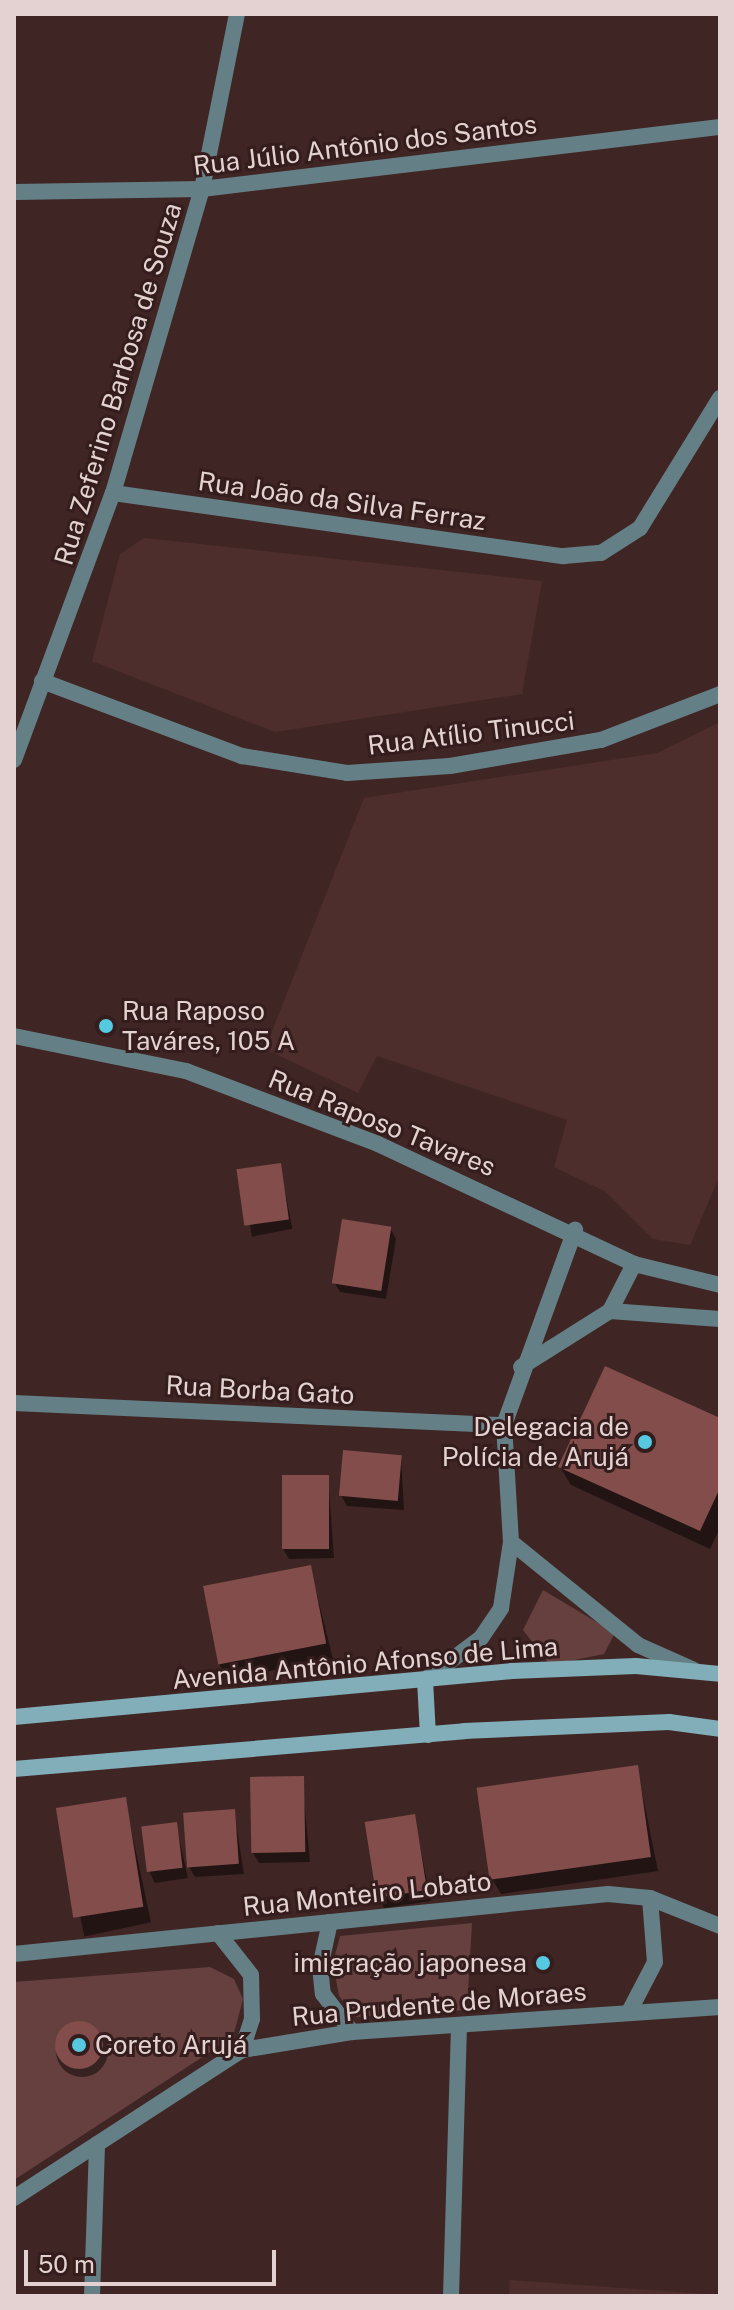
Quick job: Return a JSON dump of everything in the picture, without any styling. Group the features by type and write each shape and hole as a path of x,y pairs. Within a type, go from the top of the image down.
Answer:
{"main road":[{"name":"Avenida Antônio Afonso de Lima","path":"14,1717 512,1671 694,1670 720,1674"},
{"path":"425,1680 428,1735"},
{"path":"14,1769 428,1735 669,1722 720,1729"}],"street":[{"name":"Rua Zeferino Barbosa de Souza","path":"14,760 113,493 202,189 237,14"},
{"name":"Rua Júlio Antônio dos Santos","path":"14,192 202,189 720,127"},
{"name":"Rua João da Silva Ferraz","path":"113,493 564,556 601,553 640,528 720,398"},
{"name":"Rua Atílio Tinucci","path":"42,681 242,756 347,773 450,766 601,740 720,694"},
{"name":"Rua Raposo Tavares","path":"14,1036 186,1071 575,1230 634,1264 720,1285"},
{"path":"425,1680 481,1638 501,1608 511,1542 504,1425 521,1367 575,1230"},
{"path":"521,1367 610,1311 634,1264"},
{"path":"610,1311 720,1319"},
{"name":"Rua Borba Gato","path":"14,1403 504,1425"},
{"path":"511,1542 638,1645 694,1670"},
{"name":"Rua Monteiro Lobato","path":"14,1954 608,1894 650,1898 720,1926"},
{"path":"629,2012 655,1962 650,1898"},
{"path":"330,1922 320,1967 323,1994 352,2032"},
{"path":"218,1933 251,1975 252,2019 242,2050"},
{"name":"Rua Prudente de Moraes","path":"14,2198 242,2050 352,2032 720,2007"},
{"path":"451,2296 459,2026"},
{"path":"92,2296 97,2144"}],"shaded area":[{"path":"144,538 542,581 522,694 275,732 92,661 120,554"},
{"path":"720,722 720,1175 690,1245 653,1239 606,1192 554,1167 567,1120 377,1056 358,1093 265,1049 364,798 657,753"},
{"path":"543,1590 615,1633 604,1654 550,1665 523,1630"},
{"path":"472,1923 467,2010 356,2017 339,1996 333,1963 340,1936"},
{"path":"210,1967 234,1979 243,1999 233,2037 14,2180 14,1982"},
{"path":"510,2280 720,2295 720,2296 509,2296"}],"building":[{"path":"281,1163 289,1219 244,1226 236,1169"},
{"path":"342,1219 391,1227 381,1291 332,1283"},
{"name":"Delegacia de Polícia de Arujá","path":"605,1366 720,1418 720,1488 700,1531 558,1467"},
{"path":"343,1450 402,1455 398,1501 339,1496"},
{"path":"282,1475 329,1475 329,1549 282,1549"},
{"path":"311,1565 326,1644 218,1665 203,1586"},
{"path":"638,1765 651,1857 490,1880 477,1788"},
{"path":"304,1776 305,1852 251,1853 250,1777"},
{"path":"126,1797 143,1907 73,1918 56,1808"},
{"path":"235,1809 239,1864 187,1867 183,1813"},
{"path":"415,1814 427,1890 377,1898 365,1822"},
{"path":"177,1822 183,1868 147,1872 141,1826"},
{"name":"Coreto Arujá","path":"79,2021 96,2028 103,2045 96,2062 79,2069 62,2062 55,2045 62,2028"}],"place":[{"name":"Rua Raposo Taváres, 105 A","path":"106,1026"},
{"name":"Delegacia de Polícia de Arujá","path":"645,1442"},
{"name":"imigração japonesa","path":"543,1963"},
{"name":"Coreto Arujá","path":"79,2045"}]}
